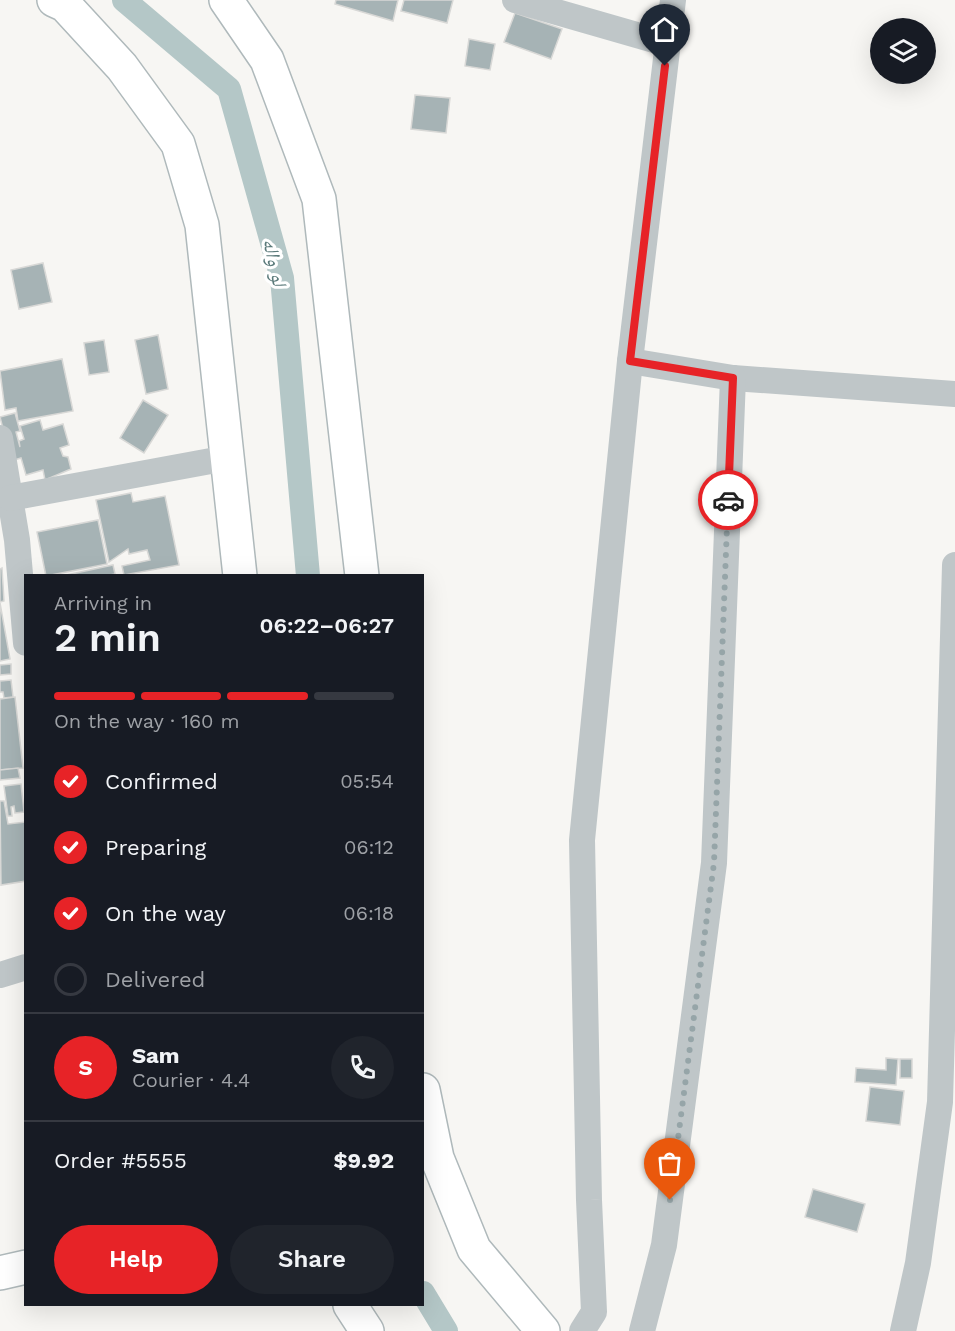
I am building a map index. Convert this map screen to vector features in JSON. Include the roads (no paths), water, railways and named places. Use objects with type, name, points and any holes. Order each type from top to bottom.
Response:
[{"type":"street","points":[[54,0],[65,5],[122,67],[178,144],[202,225],[240,574]]},
{"type":"street","points":[[226,0],[267,60],[319,199],[362,574]]},
{"type":"street","points":[[515,0],[668,44]]},
{"type":"street","points":[[582,1331],[594,1312],[589,1189],[582,840],[630,361],[673,0]]},
{"type":"street","points":[[630,361],[733,378],[955,394]]},
{"type":"street","points":[[642,1331],[664,1245],[714,863],[733,378]]},
{"type":"street","points":[[0,438],[10,498],[9,546],[24,632]]},
{"type":"street","points":[[10,498],[226,458]]},
{"type":"street","points":[[903,1331],[918,1263],[940,1102],[955,565]]},
{"type":"street","points":[[0,975],[24,968]]},
{"type":"street","points":[[424,1100],[430,1159],[474,1250],[543,1331]]},
{"type":"street","points":[[0,1273],[24,1267]]},
{"type":"street","points":[[351,1306],[367,1331]]},
{"type":"waterway","name":"لو واله","points":[[124,0],[229,89],[282,278],[308,574]]},
{"type":"waterway","name":"لو واله","points":[[424,1295],[446,1331]]}]
